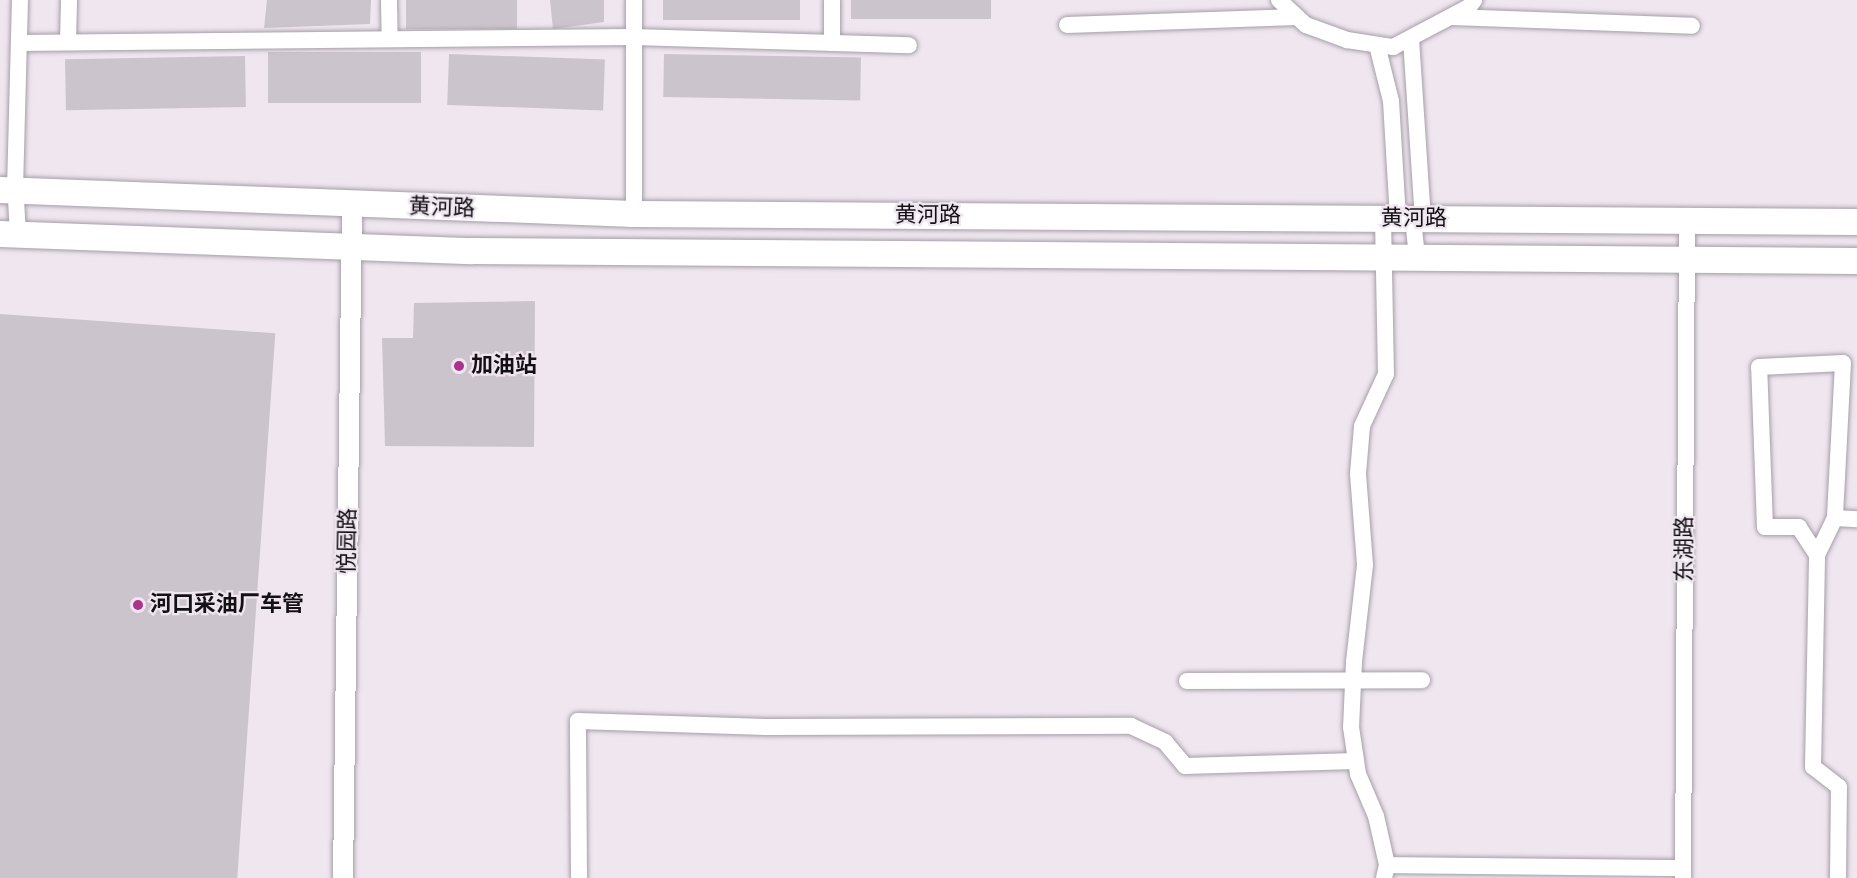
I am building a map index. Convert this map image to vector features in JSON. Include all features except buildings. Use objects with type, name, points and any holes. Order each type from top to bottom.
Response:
[{"type":"main road","name":"黄河路","points":[[8,190],[352,205],[634,214],[1857,222]]},
{"type":"main road","name":"黄河路","points":[[9,235],[352,247],[1857,261]]},
{"type":"street","points":[[9,235],[8,190],[20,0]]},
{"type":"street","points":[[68,42],[69,0]]},
{"type":"street","points":[[388,0],[390,39]]},
{"type":"street","points":[[634,0],[634,214]]},
{"type":"street","points":[[832,0],[832,43]]},
{"type":"street","points":[[1279,0],[1306,25],[1347,40],[1393,47],[1451,17],[1474,0]]},
{"type":"street","points":[[1067,24],[1297,16]]},
{"type":"street","points":[[1451,17],[1692,26]]},
{"type":"street","points":[[19,43],[634,37],[909,45]]},
{"type":"street","points":[[1411,39],[1404,219],[1384,258],[1386,374],[1362,426],[1358,474],[1365,565],[1353,680],[1351,727],[1356,761],[1386,871],[1683,873]]},
{"type":"street","points":[[1377,45],[1391,100],[1404,219],[1417,258]]},
{"type":"street","name":"悦园路","points":[[343,878],[352,205]]},
{"type":"street","name":"东湖路","points":[[1683,873],[1687,220]]},
{"type":"street","points":[[1816,555],[1799,527],[1765,527],[1759,367],[1843,363],[1835,518],[1816,555],[1813,767],[1839,787],[1838,878]]},
{"type":"street","points":[[1835,518],[1857,519]]},
{"type":"street","points":[[1187,681],[1422,680]]},
{"type":"street","points":[[579,878],[578,721],[766,727],[1131,726],[1165,742],[1185,766],[1356,761]]},
{"type":"place","name":"加油站","points":[[459,366]]},
{"type":"place","name":"河口采油厂车管","points":[[138,605]]}]
